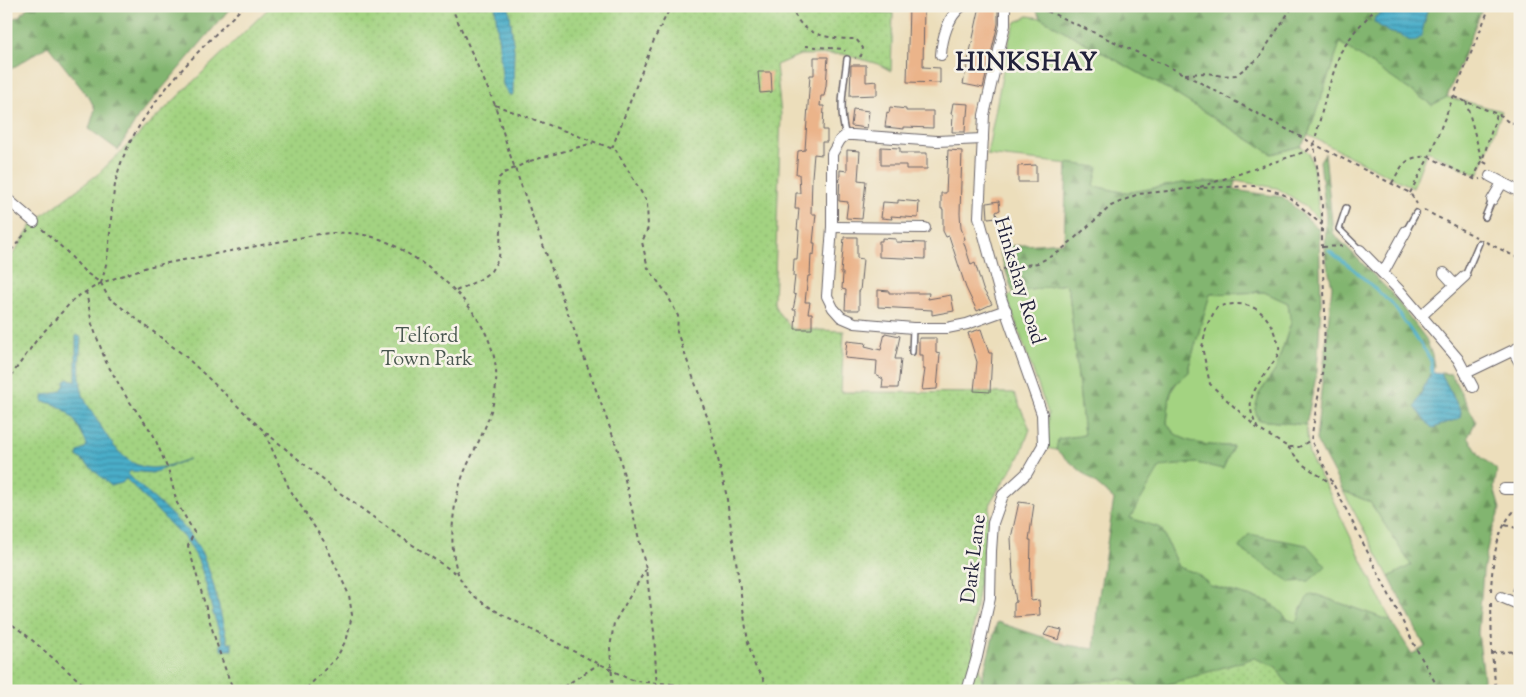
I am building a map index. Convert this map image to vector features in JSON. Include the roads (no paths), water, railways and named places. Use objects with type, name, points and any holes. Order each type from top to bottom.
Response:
[{"type":"street","points":[[942,55],[942,40],[956,11],[962,6]]},
{"type":"street","name":"Hinkshay Road","points":[[1005,6],[1005,25],[984,115],[979,218],[1006,310],[1042,414],[1043,445]]},
{"type":"street","points":[[983,139],[937,141],[846,135],[840,140],[832,154],[832,227],[827,296],[833,308],[841,317],[855,324],[946,328],[967,324],[1006,310]]},
{"type":"street","points":[[1490,176],[1520,192]]},
{"type":"street","points":[[1492,200],[1502,183]]},
{"type":"street","points":[[6,198],[34,222]]},
{"type":"street","points":[[832,227],[925,228]]},
{"type":"street","points":[[1383,273],[1406,231]]},
{"type":"street","points":[[1360,250],[1383,273],[1458,359],[1473,387]]},
{"type":"street","points":[[1444,273],[1455,285]]},
{"type":"street","points":[[1421,316],[1465,276]]},
{"type":"street","points":[[1466,373],[1516,349],[1520,362]]},
{"type":"street","name":"Dark Lane","points":[[967,691],[977,657],[990,598],[990,550],[993,523],[1003,495],[1027,473],[1043,445]]},
{"type":"street","points":[[1504,489],[1520,489]]},
{"type":"lane","points":[[846,135],[842,124],[842,108],[847,59]]},
{"type":"lane","points":[[1485,217],[1492,200]]},
{"type":"lane","points":[[1346,208],[1339,229],[1360,250]]},
{"type":"lane","points":[[1406,231],[1416,213]]},
{"type":"lane","points":[[1465,276],[1479,243]]},
{"type":"lane","points":[[912,352],[913,328]]},
{"type":"water","points":[[495,6],[509,6],[514,50],[513,95],[509,95],[503,85]]},
{"type":"water","points":[[1392,6],[1428,6],[1421,37],[1415,41],[1410,41],[1401,35],[1388,32],[1374,22],[1375,17]]},
{"type":"water","points":[[76,335],[81,337],[80,371],[83,395],[106,435],[118,451],[132,462],[151,468],[166,466],[189,459],[152,473],[130,471],[128,474],[180,523],[201,551],[211,576],[228,643],[232,643],[232,650],[221,650],[221,644],[223,643],[203,575],[192,548],[186,540],[126,479],[122,483],[111,486],[77,456],[78,452],[87,445],[76,423],[59,406],[43,402],[43,395],[60,391],[65,381],[69,379],[76,382]]},
{"type":"water","points":[[1432,373],[1441,373],[1461,412],[1460,418],[1433,428],[1415,407]]},
{"type":"waterway","points":[[1329,251],[1352,268],[1392,304],[1426,352],[1431,361],[1432,373]]},
{"type":"district","name":"HINKSHAY","points":[[1027,64]]},
{"type":"park label","name":"Telford Town Park","points":[[427,348]]}]
